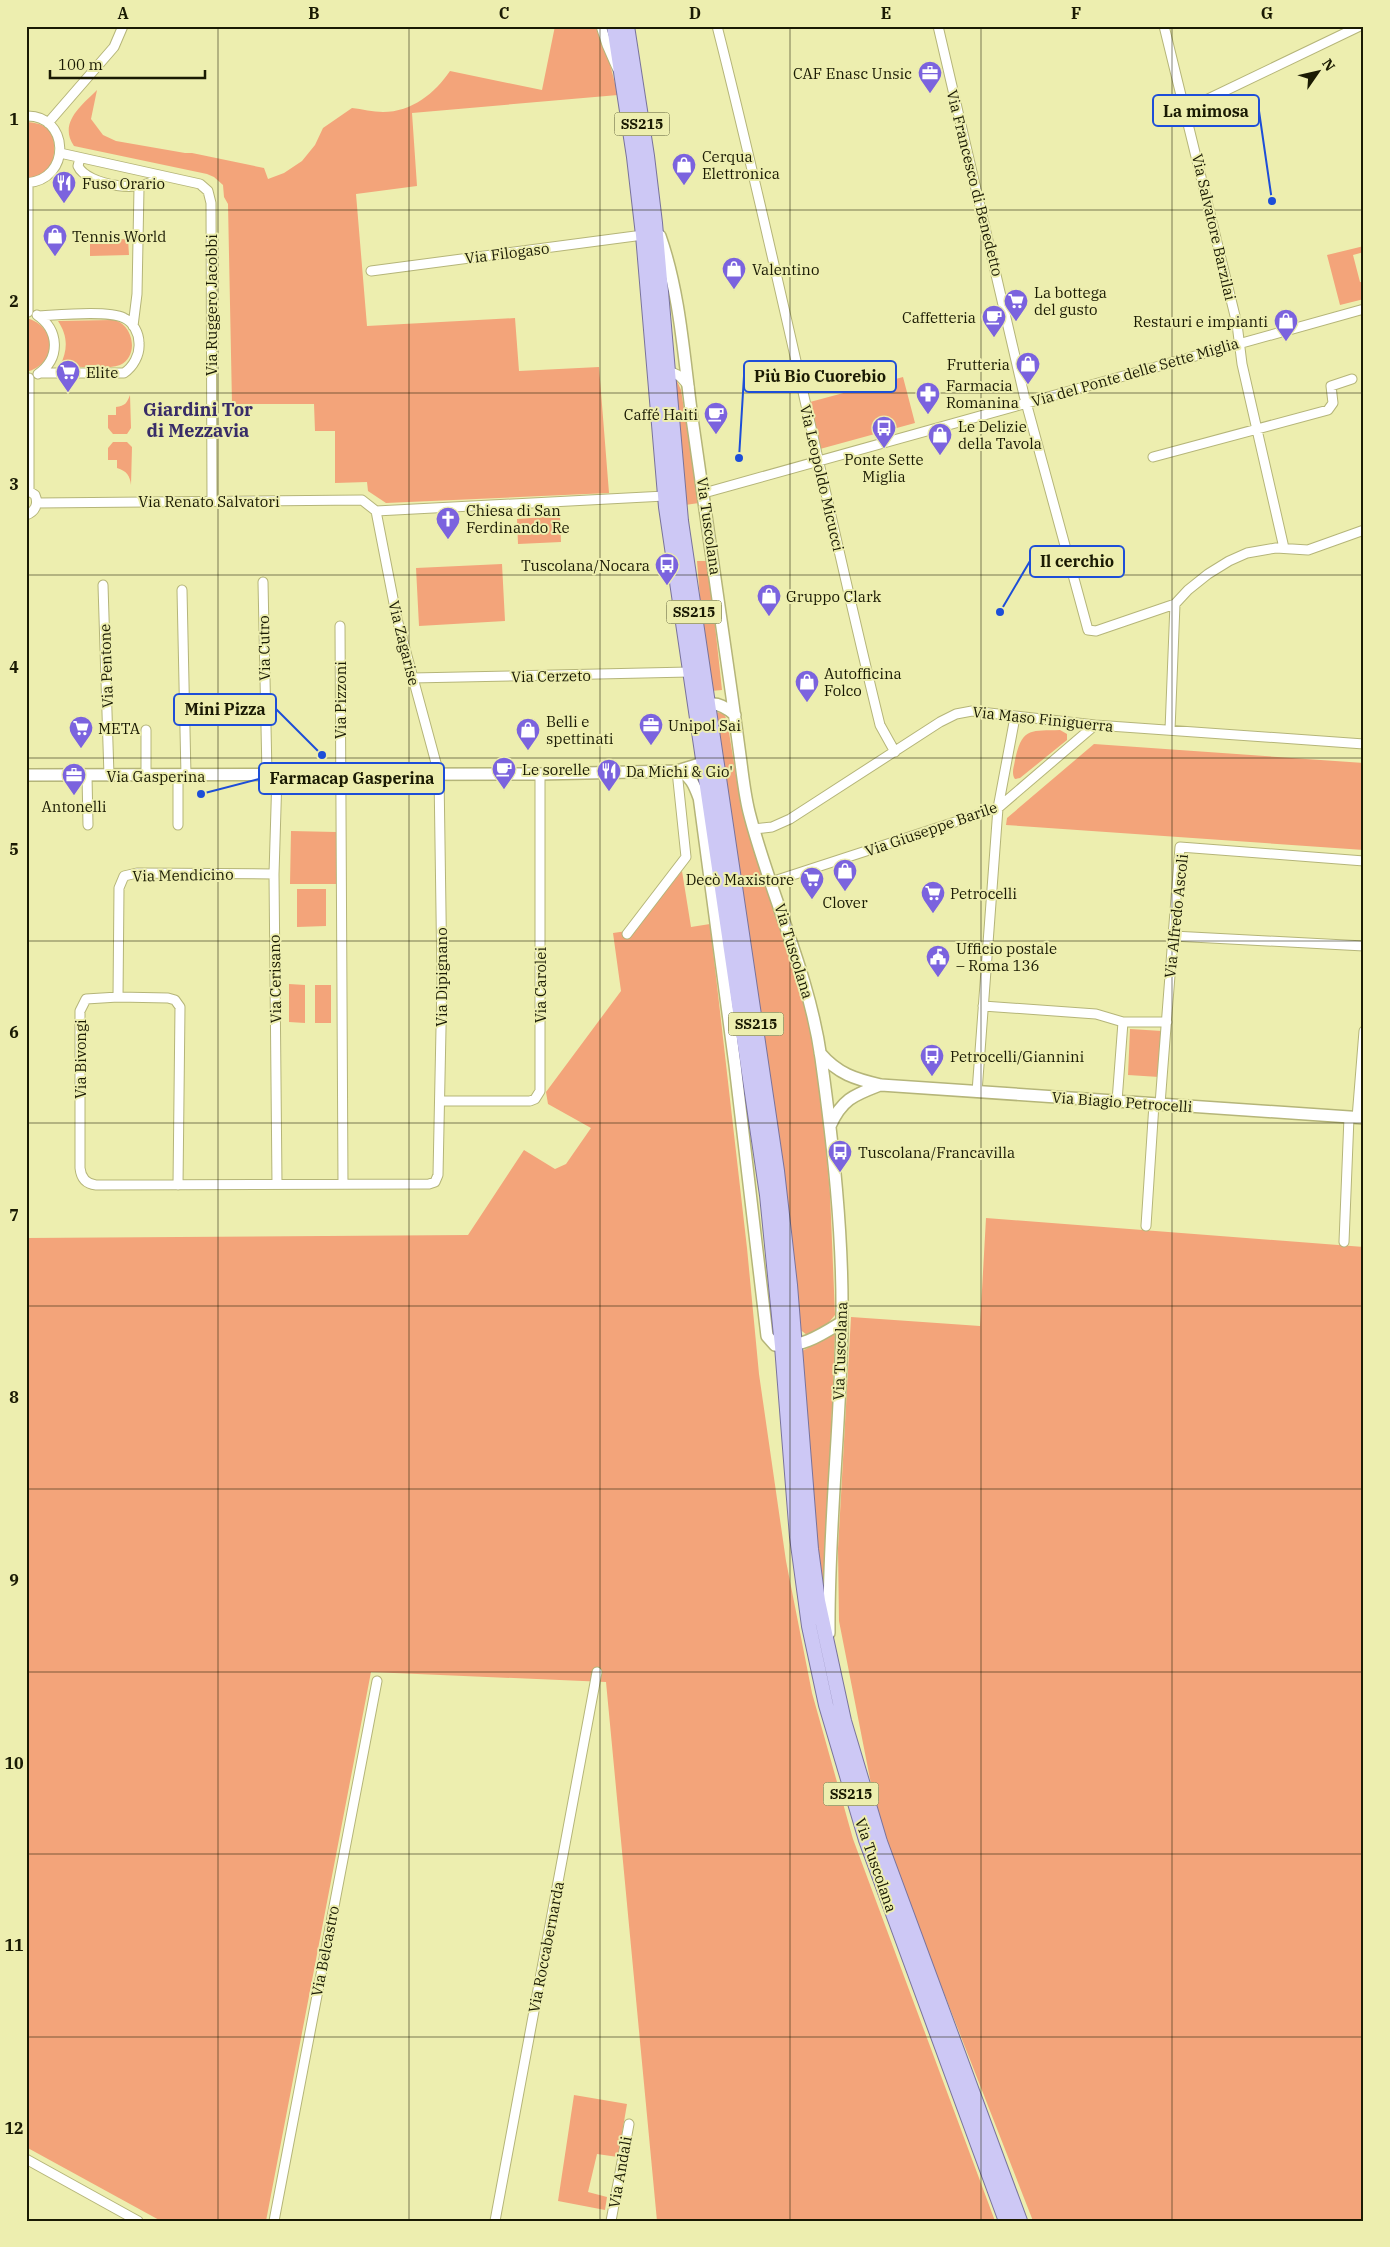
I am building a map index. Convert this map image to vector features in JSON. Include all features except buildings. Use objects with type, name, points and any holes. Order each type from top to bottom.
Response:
[{"type":"main road","name":"Via Tuscolana","points":[[614,26],[643,236],[665,496],[689,672],[789,1346],[813,1569],[829,1660],[848,1736],[888,1865],[1020,2221]]},
{"type":"main road","name":"Via Tuscolana","points":[[627,26],[646,146],[655,223],[680,521],[777,1171],[789,1346],[800,1565],[808,1619],[826,1705],[866,1840],[1006,2221]]},
{"type":"street","points":[[48,123],[114,47],[123,26]]},
{"type":"street","points":[[601,26],[606,45],[622,77]]},
{"type":"street","name":"Via Leopoldo Micucci","points":[[717,26],[754,174],[817,461],[880,725],[895,752]]},
{"type":"street","name":"Via Francesco di Benedetto","points":[[938,26],[1026,402],[1088,630],[1096,631],[1175,604]]},
{"type":"street","name":"Via Salvatore Barzilai","points":[[1164,26],[1237,324],[1238,342],[1256,429],[1284,548]]},
{"type":"street","points":[[1185,110],[1360,26]]},
{"type":"street","points":[[26,116],[40,118],[48,123],[58,137],[60,154],[53,171],[38,181],[27,183],[27,312],[38,316],[47,323],[53,333],[55,344],[54,355],[48,365],[40,373],[28,378],[28,489],[35,495],[37,503],[34,511],[26,515]]},
{"type":"street","name":"Via Ruggero Jacobbi","points":[[60,154],[201,185],[208,191],[211,199],[212,501]]},
{"type":"street","points":[[80,158],[78,166],[87,176],[102,182],[139,188],[149,185],[159,175]]},
{"type":"street","points":[[133,326],[138,294],[139,188]]},
{"type":"street","name":"Via Tuscolana","points":[[655,223],[668,265],[682,338],[748,806],[804,981],[820,1053],[830,1126],[838,1222],[842,1322],[828,1582],[829,1660]]},
{"type":"street","name":"Via Filogaso","points":[[370,271],[643,236]]},
{"type":"street","name":"Via del Ponte delle Sette Miglia","points":[[704,492],[1364,308]]},
{"type":"street","points":[[38,316],[113,314],[123,317],[133,326],[139,340],[138,352],[133,364],[124,373],[40,373]]},
{"type":"street","points":[[656,381],[668,372],[678,374],[689,387]]},
{"type":"street","points":[[1153,457],[1328,410],[1333,403],[1331,386],[1352,379]]},
{"type":"street","points":[[376,511],[665,496]]},
{"type":"street","name":"Via Renato Salvatori","points":[[37,503],[362,500],[376,511]]},
{"type":"street","name":"Via Zagarise","points":[[376,511],[397,619],[440,774]]},
{"type":"street","points":[[1170,730],[1175,604],[1202,578],[1229,561],[1260,550],[1284,548],[1308,550],[1364,530]]},
{"type":"street","name":"Via Cutro","points":[[263,582],[272,774]]},
{"type":"street","name":"Via Pentone","points":[[103,585],[108,776]]},
{"type":"street","points":[[178,825],[182,776],[182,590]]},
{"type":"street","name":"Via Pizzoni","points":[[340,626],[340,775]]},
{"type":"street","name":"Via Cerzeto","points":[[412,678],[689,672]]},
{"type":"street","points":[[696,714],[700,707],[708,704],[726,707],[735,715]]},
{"type":"street","name":"Via Maso Finiguerra","points":[[754,829],[772,827],[790,820],[946,719],[962,712],[977,711],[1095,725],[1364,744]]},
{"type":"street","points":[[977,1092],[998,808],[1015,717]]},
{"type":"street","name":"Via Giuseppe Barile","points":[[772,882],[998,808],[1095,725]]},
{"type":"street","points":[[146,730],[146,776]]},
{"type":"street","name":"Via Gasperina","points":[[26,775],[540,774],[676,771],[703,763]]},
{"type":"street","points":[[626,934],[686,857],[676,771],[688,776],[699,796],[717,854]]},
{"type":"street","name":"Via Cerisano","points":[[272,774],[277,1184]]},
{"type":"street","name":"Via Dipignano","points":[[436,1180],[439,1172],[442,980],[440,774]]},
{"type":"street","name":"Via Carolei","points":[[440,1101],[528,1101],[535,1099],[540,1090],[540,774]]},
{"type":"street","points":[[340,775],[343,1184]]},
{"type":"street","points":[[87,776],[88,825]]},
{"type":"street","points":[[699,796],[735,1065],[767,1336],[772,1344],[789,1346],[813,1339],[842,1322]]},
{"type":"street","name":"Via Alfredo Ascoli","points":[[1146,1226],[1166,1022],[1180,847],[1364,861]]},
{"type":"street","name":"Via Mendicino","points":[[118,997],[119,888],[124,876],[137,873],[274,874]]},
{"type":"street","points":[[1173,936],[1364,946]]},
{"type":"street","points":[[735,1065],[737,987]]},
{"type":"street","name":"Via Bivongi","points":[[178,1185],[180,1007],[170,998],[89,998],[84,1001],[81,1008],[81,1173],[84,1180],[93,1184],[178,1185],[429,1184],[436,1180]]},
{"type":"street","points":[[983,1006],[1102,1015],[1123,1022],[1166,1022]]},
{"type":"street","points":[[1117,1101],[1123,1022]]},
{"type":"street","points":[[1344,1242],[1364,1031]]},
{"type":"street","name":"Via Biagio Petrocelli","points":[[820,1053],[846,1076],[881,1085],[1357,1118]]},
{"type":"street","name":"Via Biagio Petrocelli","points":[[830,1126],[844,1102],[858,1093],[881,1085]]},
{"type":"street","name":"Via Roccabernarda","points":[[495,2221],[597,1672]]},
{"type":"street","name":"Via Belcastro","points":[[274,2221],[377,1681]]},
{"type":"street","name":"Via Andali","points":[[611,2221],[629,2124]]},
{"type":"street","points":[[26,2159],[138,2221]]},
{"type":"shaded area","points":[[555,26],[600,26],[618,95],[412,113],[417,186],[356,194],[367,326],[515,318],[519,371],[599,367],[609,493],[386,503],[368,491],[367,482],[335,483],[335,431],[315,431],[314,404],[232,404],[228,204],[224,197],[223,185],[207,174],[74,146],[70,138],[70,122],[79,108],[97,90],[91,119],[103,135],[116,141],[192,153],[264,168],[268,179],[284,173],[302,161],[315,145],[323,128],[352,108],[375,112],[404,109],[430,94],[450,71],[542,90]]},
{"type":"shaded area","points":[[26,122],[36,123],[49,130],[54,142],[52,166],[37,178],[26,178]]},
{"type":"shaded area","points":[[128,239],[129,255],[90,256],[90,240]]},
{"type":"shaded area","points":[[1364,246],[1364,252],[1353,255],[1360,282],[1364,282],[1364,299],[1340,305],[1327,255]]},
{"type":"shaded area","points":[[26,318],[36,322],[44,329],[50,345],[44,361],[36,368],[26,372]]},
{"type":"shaded area","points":[[113,320],[120,322],[125,327],[132,340],[130,355],[126,361],[120,365],[107,367],[60,366],[66,349],[66,343],[64,332],[58,321]]},
{"type":"shaded area","points":[[903,377],[915,423],[820,449],[810,402]]},
{"type":"shaded area","points":[[673,379],[677,381],[681,390],[699,503],[685,505]]},
{"type":"shaded area","points":[[130,395],[131,428],[127,434],[113,434],[108,428],[108,415],[116,415],[116,407],[125,404]]},
{"type":"shaded area","points":[[113,442],[127,442],[132,447],[131,485],[127,474],[117,468],[117,460],[108,460],[108,448]]},
{"type":"shaded area","points":[[560,516],[561,542],[518,544],[517,519]]},
{"type":"shaded area","points":[[697,561],[708,561],[722,690],[711,691],[702,623]]},
{"type":"shaded area","points":[[502,564],[505,621],[419,626],[416,568]]},
{"type":"shaded area","points":[[713,711],[724,714],[727,720],[741,806],[808,1017],[821,1094],[830,1193],[835,1315],[825,1327],[807,1335],[798,1328]]},
{"type":"shaded area","points":[[1060,730],[1067,734],[1067,740],[1020,778],[1015,779],[1013,772],[1015,760],[1025,736],[1035,731]]},
{"type":"shaded area","points":[[1094,744],[1364,763],[1364,850],[1006,825],[1007,818]]},
{"type":"shaded area","points":[[291,831],[336,832],[336,884],[290,884]]},
{"type":"shaded area","points":[[682,871],[691,927],[710,924],[747,1248],[759,1374],[786,1561],[812,1693],[853,1839],[995,2221],[657,2221],[606,1682],[371,1672],[266,2221],[161,2221],[26,2147],[26,1238],[468,1235],[524,1150],[555,1169],[566,1164],[591,1128],[548,1104],[546,1092],[621,991],[613,933],[634,930]]},
{"type":"shaded area","points":[[297,889],[326,889],[326,926],[297,927]]},
{"type":"shaded area","points":[[289,984],[305,985],[305,1023],[289,1022]]},
{"type":"shaded area","points":[[315,985],[331,985],[331,1023],[315,1023]]},
{"type":"shaded area","points":[[1130,1029],[1162,1031],[1159,1077],[1128,1075]]},
{"type":"shaded area","points":[[986,1218],[1364,1247],[1364,2221],[1033,2221],[883,1837],[839,1621],[838,1549],[851,1317],[980,1326]]},
{"type":"shaded area","points":[[835,1334],[825,1577],[823,1581],[819,1575],[800,1352]]},
{"type":"shaded area","points":[[574,2095],[627,2104],[618,2157],[597,2154],[588,2192],[607,2197],[605,2210],[558,2201]]},
{"type":"place","name":"CAF Enasc Unsic","points":[[930,94]]},
{"type":"place","name":"Cerqua Elettronica","points":[[684,186]]},
{"type":"place","name":"La mimosa","points":[[1272,201]]},
{"type":"place","name":"Fuso Orario","points":[[64,204]]},
{"type":"place","name":"Tennis World","points":[[55,257]]},
{"type":"place","name":"Valentino","points":[[734,290]]},
{"type":"place","name":"La bottega del gusto","points":[[1016,322]]},
{"type":"place","name":"Caffetteria","points":[[994,338]]},
{"type":"place","name":"Restauri e impianti","points":[[1286,342]]},
{"type":"place","name":"Frutteria","points":[[1028,385]]},
{"type":"place","name":"Elite","points":[[68,393]]},
{"type":"place","name":"Farmacia Romanina","points":[[928,415]]},
{"type":"place","name":"Caffé Haiti","points":[[716,435]]},
{"type":"place","name":"Ponte Sette Miglia","points":[[884,449]]},
{"type":"place","name":"Le Delizie della Tavola","points":[[940,456]]},
{"type":"place","name":"Più Bio Cuorebio","points":[[739,458]]},
{"type":"place","name":"Chiesa di San Ferdinando Re","points":[[448,540]]},
{"type":"place","name":"Tuscolana/Nocara","points":[[667,586]]},
{"type":"place","name":"Il cerchio","points":[[1000,612]]},
{"type":"place","name":"Gruppo Clark","points":[[769,617]]},
{"type":"place","name":"Autofficina Folco","points":[[807,703]]},
{"type":"place","name":"Unipol Sai","points":[[651,746]]},
{"type":"place","name":"META","points":[[81,749]]},
{"type":"place","name":"Belli e spettinati","points":[[528,751]]},
{"type":"place","name":"Mini Pizza","points":[[322,755]]},
{"type":"place","name":"Le sorelle","points":[[504,790]]},
{"type":"place","name":"Da Michi & Gio'","points":[[609,792]]},
{"type":"place","name":"Farmacap Gasperina","points":[[201,794]]},
{"type":"place","name":"Antonelli","points":[[74,796]]},
{"type":"place","name":"Clover","points":[[845,892]]},
{"type":"place","name":"Decò Maxistore","points":[[812,900]]},
{"type":"place","name":"Petrocelli","points":[[933,914]]},
{"type":"place","name":"Ufficio postale – Roma 136","points":[[938,978]]},
{"type":"place","name":"Petrocelli/Giannini","points":[[932,1077]]},
{"type":"place","name":"Tuscolana/Francavilla","points":[[840,1173]]},
{"type":"district","name":"Giardini Tor di Mezzavia","points":[[198,419]]}]
